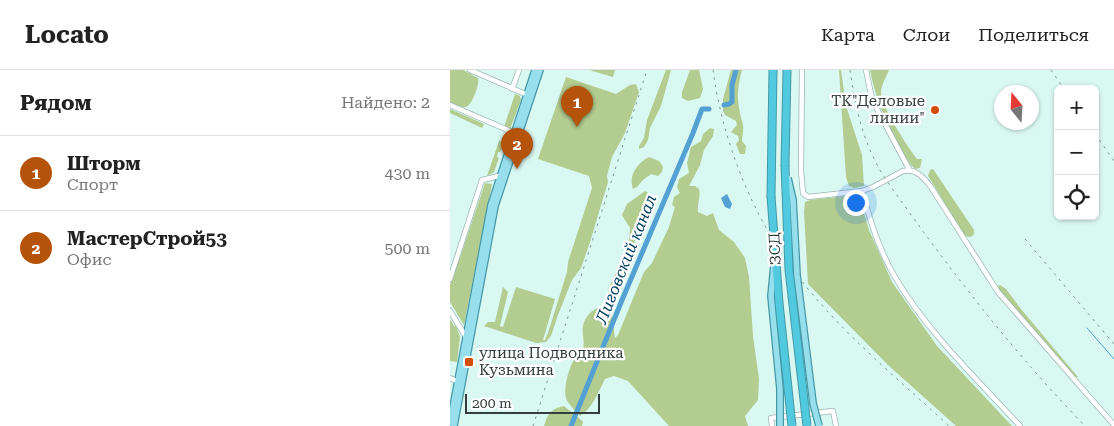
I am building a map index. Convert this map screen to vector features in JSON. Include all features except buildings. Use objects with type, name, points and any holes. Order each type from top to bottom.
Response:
[{"type":"highway","name":"ЗСД","points":[[773,70],[771,196],[778,303],[792,426]]},
{"type":"highway","name":"ЗСД","points":[[787,70],[785,166],[789,270],[806,426]]},
{"type":"main road","points":[[450,422],[455,394],[460,383],[492,220],[536,70]]},
{"type":"main road","points":[[529,95],[540,70]]},
{"type":"main road","points":[[460,383],[466,337],[488,219],[499,176],[516,134]]},
{"type":"main road","points":[[785,166],[792,200],[799,285],[813,403],[819,426]]},
{"type":"main road","points":[[775,253],[770,296],[780,389],[780,426]]},
{"type":"main road","points":[[454,426],[455,394]]},
{"type":"street","points":[[470,70],[529,95]]},
{"type":"street","points":[[512,89],[519,70]]},
{"type":"street","points":[[802,70],[803,193],[808,197],[862,191],[873,188],[895,174],[909,169]]},
{"type":"street","points":[[866,70],[876,109],[909,169],[924,178],[931,187],[998,292],[1114,425]]},
{"type":"street","points":[[450,105],[516,134]]},
{"type":"street","points":[[450,279],[482,180],[499,176]]},
{"type":"street","points":[[862,191],[878,241],[908,299],[939,339],[1020,426]]},
{"type":"street","points":[[450,311],[466,337]]},
{"type":"street","points":[[450,378],[460,383]]},
{"type":"street","points":[[772,426],[771,418],[833,411],[836,426]]},
{"type":"green space","points":[[450,70],[463,70],[478,78],[475,94],[466,107],[450,102]]},
{"type":"green space","points":[[589,70],[615,70],[613,77]]},
{"type":"green space","points":[[666,70],[671,70],[661,106],[650,128],[648,140],[644,147],[639,149],[644,138],[647,120]]},
{"type":"green space","points":[[690,70],[699,70],[703,89],[700,98],[688,101],[682,98],[682,92]]},
{"type":"green space","points":[[731,70],[742,70],[738,98],[743,127],[742,141],[746,146],[745,154],[740,154],[736,144],[739,140],[738,136],[731,132],[737,125],[736,121],[725,115],[723,111],[723,99]]},
{"type":"green space","points":[[839,70],[841,70],[846,106],[862,155],[864,186],[854,188],[849,186],[846,177]]},
{"type":"green space","points":[[870,70],[889,70],[882,87],[882,99],[908,146],[917,159],[922,159],[920,168],[915,169],[911,165],[897,143],[881,108]]},
{"type":"green space","points":[[566,77],[616,94],[630,85],[636,84],[639,92],[625,133],[612,157],[607,176],[608,182],[581,268],[572,280],[551,336],[546,342],[536,343],[484,326],[488,322],[495,322],[503,287],[508,292],[500,326],[503,327],[516,287],[555,299],[543,340],[545,340],[548,333],[592,188],[589,176],[538,159]]},
{"type":"green space","points":[[515,94],[520,96],[521,100],[510,129],[504,127]]},
{"type":"green space","points":[[450,109],[484,124],[482,128],[450,113]]},
{"type":"green space","points":[[710,128],[714,129],[713,136],[704,150],[700,165],[689,186],[695,186],[699,189],[698,212],[707,216],[713,213],[719,230],[734,242],[745,258],[749,277],[753,336],[759,379],[758,400],[745,416],[748,426],[669,426],[628,381],[614,376],[605,379],[592,404],[580,416],[567,400],[565,389],[572,363],[581,353],[583,347],[583,328],[586,318],[594,310],[605,308],[612,316],[615,338],[618,335],[644,272],[652,263],[669,227],[675,207],[672,205],[674,197],[680,193],[677,187],[679,179],[689,173],[687,163],[691,147],[701,141],[703,134]]},
{"type":"green space","points":[[499,141],[504,142],[500,152],[498,152],[497,157],[499,158],[494,172],[487,176]]},
{"type":"green space","points":[[649,157],[659,161],[663,167],[662,172],[658,176],[651,174],[633,189],[632,179],[637,166]]},
{"type":"green space","points":[[933,169],[974,230],[974,234],[971,237],[965,236],[928,176],[930,170]]},
{"type":"green space","points":[[485,183],[492,184],[464,325],[450,302],[450,284]]},
{"type":"green space","points":[[645,191],[648,193],[647,208],[635,240],[632,256],[625,267],[614,296],[611,297],[608,294],[609,288],[629,242],[630,228],[622,215],[627,204]]},
{"type":"green space","points":[[855,195],[860,200],[869,230],[892,282],[937,346],[1012,426],[956,426],[888,365],[808,284],[805,202]]},
{"type":"green space","points":[[1000,285],[1006,289],[1078,377],[1075,377],[999,289],[998,286]]},
{"type":"green space","points":[[450,319],[454,326],[456,326],[460,337],[457,362],[450,361]]},
{"type":"green space","points":[[564,406],[582,420],[582,426],[544,426],[551,412]]},
{"type":"water","points":[[727,194],[732,204],[730,209],[725,207],[721,198]]},
{"type":"waterway","name":"Лиговский канал","points":[[724,105],[732,102],[732,85],[736,70]]},
{"type":"waterway","name":"Лиговский канал","points":[[571,426],[702,109],[709,109]]},
{"type":"waterway","points":[[1087,328],[1114,359]]},
{"type":"railway","points":[[533,426],[647,70]]},
{"type":"railway","points":[[713,70],[724,126],[743,180],[768,232],[783,256],[834,319],[871,356],[949,426]]},
{"type":"railway","points":[[850,70],[855,99],[866,140],[886,180],[1006,338],[1085,426]]},
{"type":"railway","points":[[1051,70],[1061,85]]},
{"type":"railway","points":[[1099,140],[1114,161]]},
{"type":"railway","points":[[1025,239],[1114,344]]},
{"type":"place","name":"ТК\"Деловые линии\"","points":[[935,110]]},
{"type":"place","name":"Шторм","points":[[577,127]]},
{"type":"place","name":"МастерСтрой53","points":[[517,169]]},
{"type":"place","name":"улица Подводника Кузьмина","points":[[469,362]]}]
